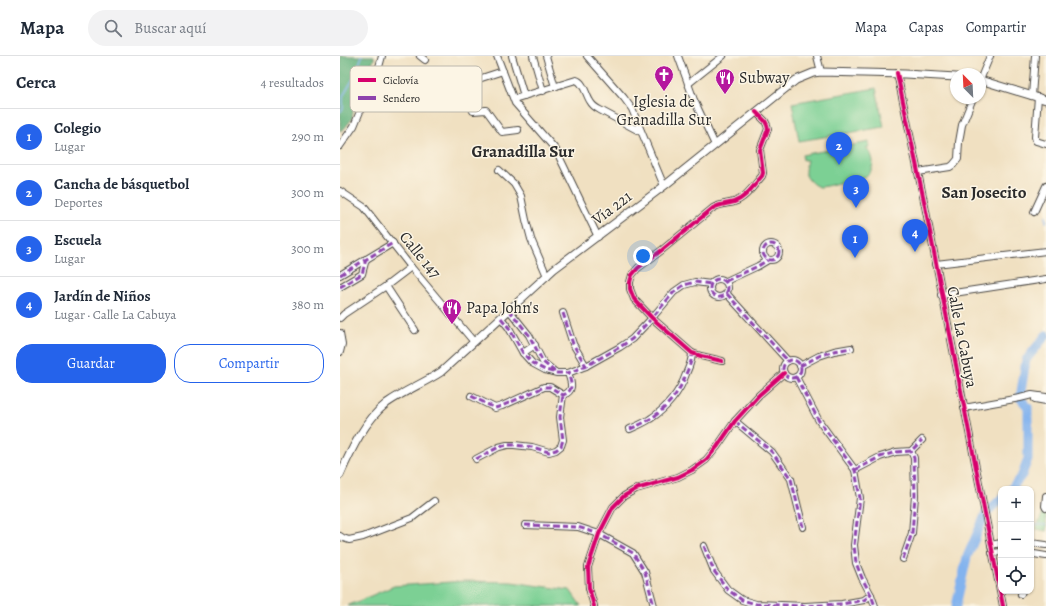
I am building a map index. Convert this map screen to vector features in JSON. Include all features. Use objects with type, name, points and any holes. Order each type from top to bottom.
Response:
[{"type":"main road","name":"Vía 221","points":[[340,475],[356,441],[373,416],[386,404],[442,372],[509,310],[576,252],[664,186],[796,80],[813,73],[821,72],[897,73],[950,77]]},
{"type":"main road","points":[[986,82],[1046,100]]},
{"type":"street","points":[[379,66],[382,56]]},
{"type":"street","points":[[497,56],[518,106],[558,152],[598,236]]},
{"type":"street","points":[[512,56],[524,96]]},
{"type":"street","points":[[533,56],[543,91]]},
{"type":"street","points":[[546,56],[555,87]]},
{"type":"street","points":[[587,56],[632,109],[664,186]]},
{"type":"street","points":[[678,56],[694,100],[715,145]]},
{"type":"street","points":[[688,84],[723,56]]},
{"type":"street","points":[[817,56],[821,72]]},
{"type":"street","points":[[985,68],[990,56]]},
{"type":"street","points":[[1035,56],[1034,137],[1036,141],[1046,144]]},
{"type":"street","points":[[482,78],[503,70]]},
{"type":"street","name":"Calle La Cabuya","points":[[897,73],[918,172],[1003,606]]},
{"type":"street","points":[[514,99],[576,80],[580,81],[593,106],[641,132]]},
{"type":"street","points":[[918,172],[950,167],[956,162],[958,159],[958,142],[962,125],[971,104]]},
{"type":"street","points":[[482,110],[486,110],[502,132],[518,130]]},
{"type":"street","points":[[340,146],[354,126],[360,112]]},
{"type":"street","points":[[722,361],[692,353],[652,318],[634,299],[630,289],[630,282],[632,275],[638,268],[713,208],[718,205],[733,202],[745,196],[762,176],[763,173],[760,150],[768,129],[765,121],[756,112]]},
{"type":"street","points":[[499,170],[514,184],[521,196],[531,239],[547,276]]},
{"type":"street","points":[[1034,212],[1046,186]]},
{"type":"street","name":"Calle 147","points":[[340,191],[364,207],[474,342]]},
{"type":"street","points":[[340,275],[392,243]]},
{"type":"street","points":[[936,264],[1046,251]]},
{"type":"street","points":[[340,287],[362,274],[366,259]]},
{"type":"street","points":[[726,282],[768,260]]},
{"type":"street","points":[[340,318],[386,286],[411,266]]},
{"type":"street","points":[[718,279],[726,282],[729,289],[727,294],[719,298],[713,296],[710,290],[713,281],[718,279]]},
{"type":"street","points":[[941,295],[1046,280]]},
{"type":"street","points":[[501,318],[509,328],[523,353],[532,363],[545,370],[557,373],[568,373],[586,366],[620,348],[639,332],[674,292],[684,285],[695,282],[711,284]]},
{"type":"street","points":[[386,286],[415,330]]},
{"type":"street","points":[[727,294],[788,361]]},
{"type":"street","points":[[509,310],[530,335],[543,362],[557,373]]},
{"type":"street","points":[[563,313],[573,344],[586,366]]},
{"type":"street","points":[[340,333],[342,344],[340,352]]},
{"type":"street","points":[[523,353],[535,345]]},
{"type":"street","points":[[800,366],[819,356],[851,348]]},
{"type":"street","points":[[630,429],[650,419],[665,407],[678,392],[692,359],[692,353]]},
{"type":"street","points":[[790,360],[796,361],[800,366],[800,373],[796,377],[790,378],[784,373],[784,365],[790,360]]},
{"type":"street","points":[[476,459],[499,447],[507,445],[532,447],[549,452],[556,450],[561,446],[563,440],[560,417],[563,395],[569,391],[571,384],[568,373]]},
{"type":"street","points":[[594,606],[589,588],[588,567],[599,534],[613,507],[624,496],[636,489],[678,477],[692,470],[706,460],[735,421],[759,395],[784,373]]},
{"type":"street","points":[[796,377],[819,421],[855,470],[860,498],[854,545],[856,563],[875,606]]},
{"type":"street","points":[[471,396],[495,408],[544,387],[550,387],[563,395]]},
{"type":"street","points":[[964,408],[1032,395],[1046,397]]},
{"type":"street","points":[[1027,397],[1046,401]]},
{"type":"street","points":[[735,421],[772,452],[791,479],[803,527]]},
{"type":"street","points":[[855,470],[880,457],[896,452],[911,451],[922,440]]},
{"type":"street","points":[[903,559],[912,533],[915,496],[914,458],[911,451]]},
{"type":"street","points":[[1046,496],[1046,508]]},
{"type":"street","points":[[340,536],[349,540],[363,537],[412,518],[434,501]]},
{"type":"street","points":[[525,525],[578,527],[599,534],[633,553],[645,572],[654,606]]},
{"type":"street","points":[[1034,543],[1046,545]]},
{"type":"street","points":[[991,545],[998,544]]},
{"type":"street","points":[[704,546],[714,571],[728,590],[742,600],[756,604],[805,606],[842,604],[864,600],[871,595]]},
{"type":"street","points":[[992,553],[998,552]]},
{"type":"street","points":[[1034,554],[1046,556]]},
{"type":"green space","points":[[340,56],[374,56],[374,60],[371,66],[350,66],[350,112],[353,112],[352,119],[344,129],[340,131]]},
{"type":"green space","points":[[876,88],[884,127],[799,141],[792,103]]},
{"type":"green space","points":[[869,142],[869,147],[866,148],[871,153],[873,161],[872,168],[866,176],[856,180],[820,187],[812,183],[807,177],[805,168],[807,160],[803,160],[802,155]]},
{"type":"green space","points":[[1043,512],[1046,513],[1046,531],[1036,529]]},
{"type":"green space","points":[[465,581],[511,582],[570,590],[581,606],[347,606],[394,586]]},
{"type":"waterway","points":[[358,66],[362,56]]},
{"type":"waterway","points":[[340,112],[343,109],[343,96],[350,84]]},
{"type":"waterway","points":[[1046,216],[1046,222]]},
{"type":"waterway","points":[[1013,486],[1022,475],[1028,459],[1028,407],[1020,398],[1026,360],[1046,335]]},
{"type":"waterway","points":[[956,606],[967,557],[986,513],[998,502]]},
{"type":"waterway","points":[[1034,525],[1046,525]]},
{"type":"marked path","points":[[340,275],[393,243]]},
{"type":"marked path","points":[[771,244],[777,246],[779,252],[777,258],[771,260],[765,258],[763,252],[765,246],[771,244]]},
{"type":"marked path","points":[[340,287],[362,274],[366,259]]},
{"type":"marked path","points":[[726,281],[768,260]]},
{"type":"marked path","points":[[715,279],[723,279],[728,284],[728,288],[726,295],[723,297],[715,297],[710,292],[710,284],[715,279]]},
{"type":"marked path","points":[[501,318],[509,328],[523,353],[532,363],[545,370],[557,373],[568,373],[586,366],[632,339],[674,292],[684,285],[695,282],[711,284]]},
{"type":"marked path","points":[[727,294],[788,361]]},
{"type":"marked path","points":[[509,310],[529,335],[543,362],[555,372]]},
{"type":"marked path","points":[[563,313],[573,344],[586,366]]},
{"type":"marked path","points":[[800,366],[819,356],[834,351],[851,348]]},
{"type":"marked path","points":[[630,429],[656,415],[672,400],[683,381],[690,364],[692,353]]},
{"type":"marked path","points":[[792,360],[798,363],[801,369],[798,375],[792,378],[786,375],[783,369],[786,363],[792,360]]},
{"type":"marked path","points":[[471,396],[495,408],[544,387],[550,387],[563,395],[571,389],[568,373]]},
{"type":"marked path","points":[[796,377],[819,421],[855,470],[860,498],[854,545],[856,563],[875,606]]},
{"type":"marked path","points":[[476,459],[499,447],[507,445],[532,447],[549,452],[556,450],[561,446],[563,440],[560,417],[563,395]]},
{"type":"marked path","points":[[735,421],[772,452],[791,479],[803,527]]},
{"type":"marked path","points":[[855,470],[880,457],[896,452],[911,451],[922,440]]},
{"type":"marked path","points":[[903,559],[912,533],[915,496],[914,458],[911,451]]},
{"type":"marked path","points":[[525,525],[578,527],[599,534],[633,553],[645,572],[654,606]]},
{"type":"marked path","points":[[704,546],[714,571],[728,590],[742,600],[756,604],[805,606],[842,604],[864,600],[871,595]]},
{"type":"cycle path","points":[[897,73],[924,201],[1003,606]]},
{"type":"cycle path","points":[[722,361],[692,353],[652,318],[634,299],[630,289],[630,282],[632,275],[638,268],[713,208],[742,198],[750,191],[762,176],[763,173],[760,150],[768,129],[765,121],[756,112]]},
{"type":"cycle path","points":[[594,606],[589,588],[588,567],[599,534],[613,507],[624,496],[636,489],[678,477],[692,470],[706,460],[735,421],[759,395],[784,373]]},
{"type":"place","name":"Iglesia de Granadilla Sur","points":[[664,92]]},
{"type":"place","name":"Subway","points":[[725,95]]},
{"type":"place","name":"Cancha de básquetbol","points":[[839,165]]},
{"type":"place","name":"Escuela","points":[[856,208]]},
{"type":"place","name":"Jardín de Niños","points":[[915,252]]},
{"type":"place","name":"Colegio","points":[[855,258]]},
{"type":"place","name":"Papa John's","points":[[452,325]]},
{"type":"district","name":"Granadilla Sur","points":[[523,151]]},
{"type":"district","name":"San Josecito","points":[[984,192]]}]
